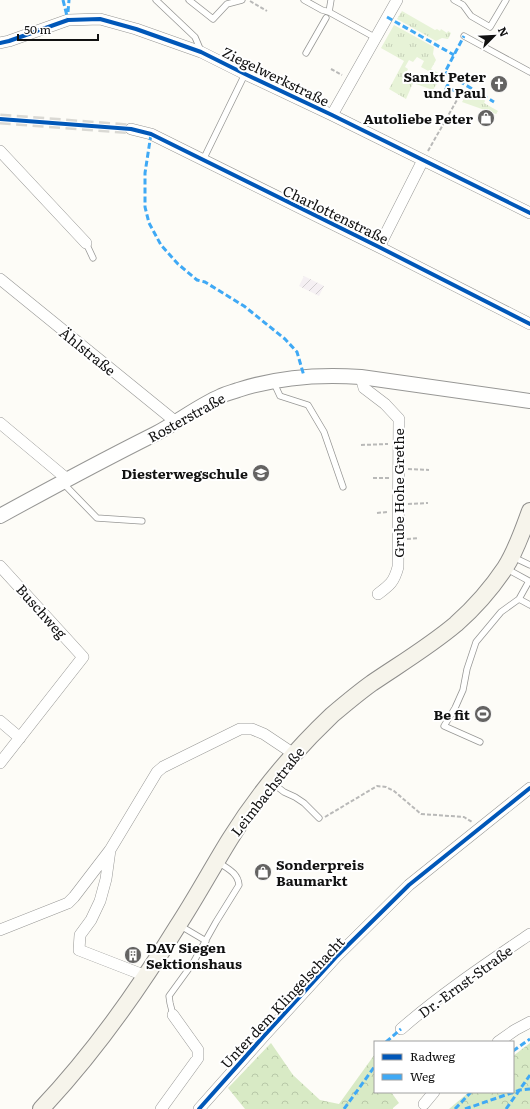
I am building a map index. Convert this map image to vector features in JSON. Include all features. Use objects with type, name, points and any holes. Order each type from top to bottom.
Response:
[{"type":"main road","name":"Leimbachstraße","points":[[41,1109],[66,1082],[104,1035],[146,976],[179,925],[216,861],[270,782],[318,729],[348,701],[456,624],[482,598],[508,562],[530,511]]},
{"type":"street","points":[[332,115],[397,0]]},
{"type":"street","name":"Ziegelwerkstraße","points":[[0,43],[68,20],[100,19],[136,29],[201,52],[530,213]]},
{"type":"street","name":"Charlottenstraße","points":[[131,130],[151,134],[530,324]]},
{"type":"street","points":[[0,151],[86,243]]},
{"type":"street","points":[[379,247],[423,160]]},
{"type":"street","name":"Ählstraße","points":[[0,279],[176,422]]},
{"type":"street","name":"Rosterstraße","points":[[0,516],[176,422],[221,396],[250,386],[273,381],[304,376],[361,376],[530,401]]},
{"type":"street","name":"Grube Hohe Grethe","points":[[361,376],[364,388],[385,404],[399,419],[398,567],[395,577],[387,587],[378,594]]},
{"type":"street","points":[[0,423],[65,480]]},
{"type":"street","name":"Buschweg","points":[[0,566],[83,657],[20,738]]},
{"type":"street","points":[[0,721],[20,738],[0,763]]},
{"type":"street","points":[[0,930],[68,903],[74,897],[110,850],[157,772],[163,767],[240,729],[252,728],[264,734],[294,754]]},
{"type":"street","name":"Unter dem Klingelschacht","points":[[199,1109],[337,956],[409,885],[530,788]]},
{"type":"street","points":[[110,850],[106,879],[100,901],[91,920],[80,935],[79,950],[146,976]]},
{"type":"street","name":"Dr.-Ernst-Straße","points":[[401,1029],[428,1006],[481,967],[530,934]]},
{"type":"street","points":[[161,1109],[198,1058],[198,1050],[173,1015]]},
{"type":"street","points":[[499,1041],[530,1022]]},
{"type":"street","points":[[424,1104],[433,1093]]},
{"type":"lane","points":[[156,0],[195,37],[201,52]]},
{"type":"lane","points":[[189,0],[214,19],[227,4],[242,0]]},
{"type":"lane","points":[[304,0],[376,38]]},
{"type":"lane","points":[[329,12],[331,0]]},
{"type":"lane","points":[[454,0],[463,5],[471,16],[490,27],[506,0]]},
{"type":"lane","points":[[306,53],[326,18]]},
{"type":"lane","points":[[464,36],[530,72]]},
{"type":"lane","points":[[203,160],[245,74]]},
{"type":"lane","points":[[86,243],[93,258]]},
{"type":"lane","points":[[273,381],[280,396],[308,404],[324,432],[343,487]]},
{"type":"lane","points":[[65,480],[97,518],[142,521]]},
{"type":"lane","points":[[508,562],[530,565]]},
{"type":"lane","points":[[480,742],[444,726],[455,708],[463,690],[467,669],[476,642],[501,612],[519,599],[530,581],[508,562]]},
{"type":"lane","points":[[519,599],[530,605]]},
{"type":"lane","points":[[270,782],[304,803],[320,819]]},
{"type":"lane","points":[[173,1015],[169,996],[193,963],[239,885],[237,876],[216,861]]},
{"type":"lane","points":[[179,925],[206,941]]},
{"type":"path","points":[[252,2],[267,10]]},
{"type":"path","points":[[423,160],[457,100]]},
{"type":"path","points":[[361,445],[399,444]]},
{"type":"path","points":[[373,478],[399,473],[429,470]]},
{"type":"path","points":[[398,504],[428,503]]},
{"type":"path","points":[[320,819],[377,786],[386,787],[394,792],[421,814],[464,817],[482,827]]},
{"type":"shaded area","points":[[304,276],[324,286],[319,296],[299,286]]},
{"type":"green space","points":[[402,11],[435,30],[437,29],[440,31],[441,29],[447,33],[448,31],[451,33],[448,39],[442,38],[436,41],[397,19]]},
{"type":"green space","points":[[394,25],[434,47],[433,54],[436,60],[431,69],[442,75],[433,90],[413,83],[406,99],[389,89],[404,61],[381,48]],"holes":[[[417,57],[424,61],[421,67],[430,72],[424,83],[406,73],[408,69],[405,67],[409,60],[413,62]]]},
{"type":"green space","points":[[469,90],[484,99],[484,103],[498,111],[496,114],[462,102]]},
{"type":"green space","points":[[271,1043],[293,1075],[320,1100],[339,1104],[374,1055],[374,1093],[392,1093],[399,1103],[393,1109],[245,1109],[228,1088]]},
{"type":"green space","points":[[530,1043],[530,1109],[449,1109],[468,1093],[514,1093],[514,1055]]},
{"type":"tunnel","points":[[0,119],[131,129]]},
{"type":"marked path","points":[[63,0],[68,20]]},
{"type":"marked path","points":[[68,12],[69,0]]},
{"type":"marked path","points":[[387,17],[454,55]]},
{"type":"marked path","points":[[458,80],[445,72],[464,36]]},
{"type":"marked path","points":[[454,77],[446,89],[454,90],[460,94]]},
{"type":"marked path","points":[[459,81],[494,102]]},
{"type":"marked path","points":[[151,134],[145,173],[145,207],[149,223],[161,245],[178,264],[197,280],[205,282],[244,306],[285,339],[297,352],[304,376]]},
{"type":"marked path","points":[[387,1041],[401,1029]]},
{"type":"marked path","points":[[514,1050],[530,1039]]},
{"type":"marked path","points":[[344,1109],[374,1067]]},
{"type":"marked path","points":[[506,1109],[530,1075]]},
{"type":"marked path","points":[[514,1092],[530,1089]]},
{"type":"marked path","points":[[455,1109],[470,1093]]},
{"type":"marked path","points":[[465,1109],[511,1093]]},
{"type":"cycle path","points":[[0,43],[68,20],[100,19],[136,29],[201,52],[530,213]]},
{"type":"cycle path","points":[[0,119],[131,129],[151,134],[530,324]]},
{"type":"cycle path","points":[[199,1109],[337,956],[409,885],[530,788]]},
{"type":"place","name":"Sankt Peter und Paul","points":[[499,84]]},
{"type":"place","name":"Autoliebe Peter","points":[[486,118]]},
{"type":"place","name":"Diesterwegschule","points":[[261,473]]},
{"type":"place","name":"Be fit","points":[[483,714]]},
{"type":"place","name":"Sonderpreis Baumarkt","points":[[263,872]]},
{"type":"place","name":"DAV Siegen Sektionshaus","points":[[133,955]]}]
